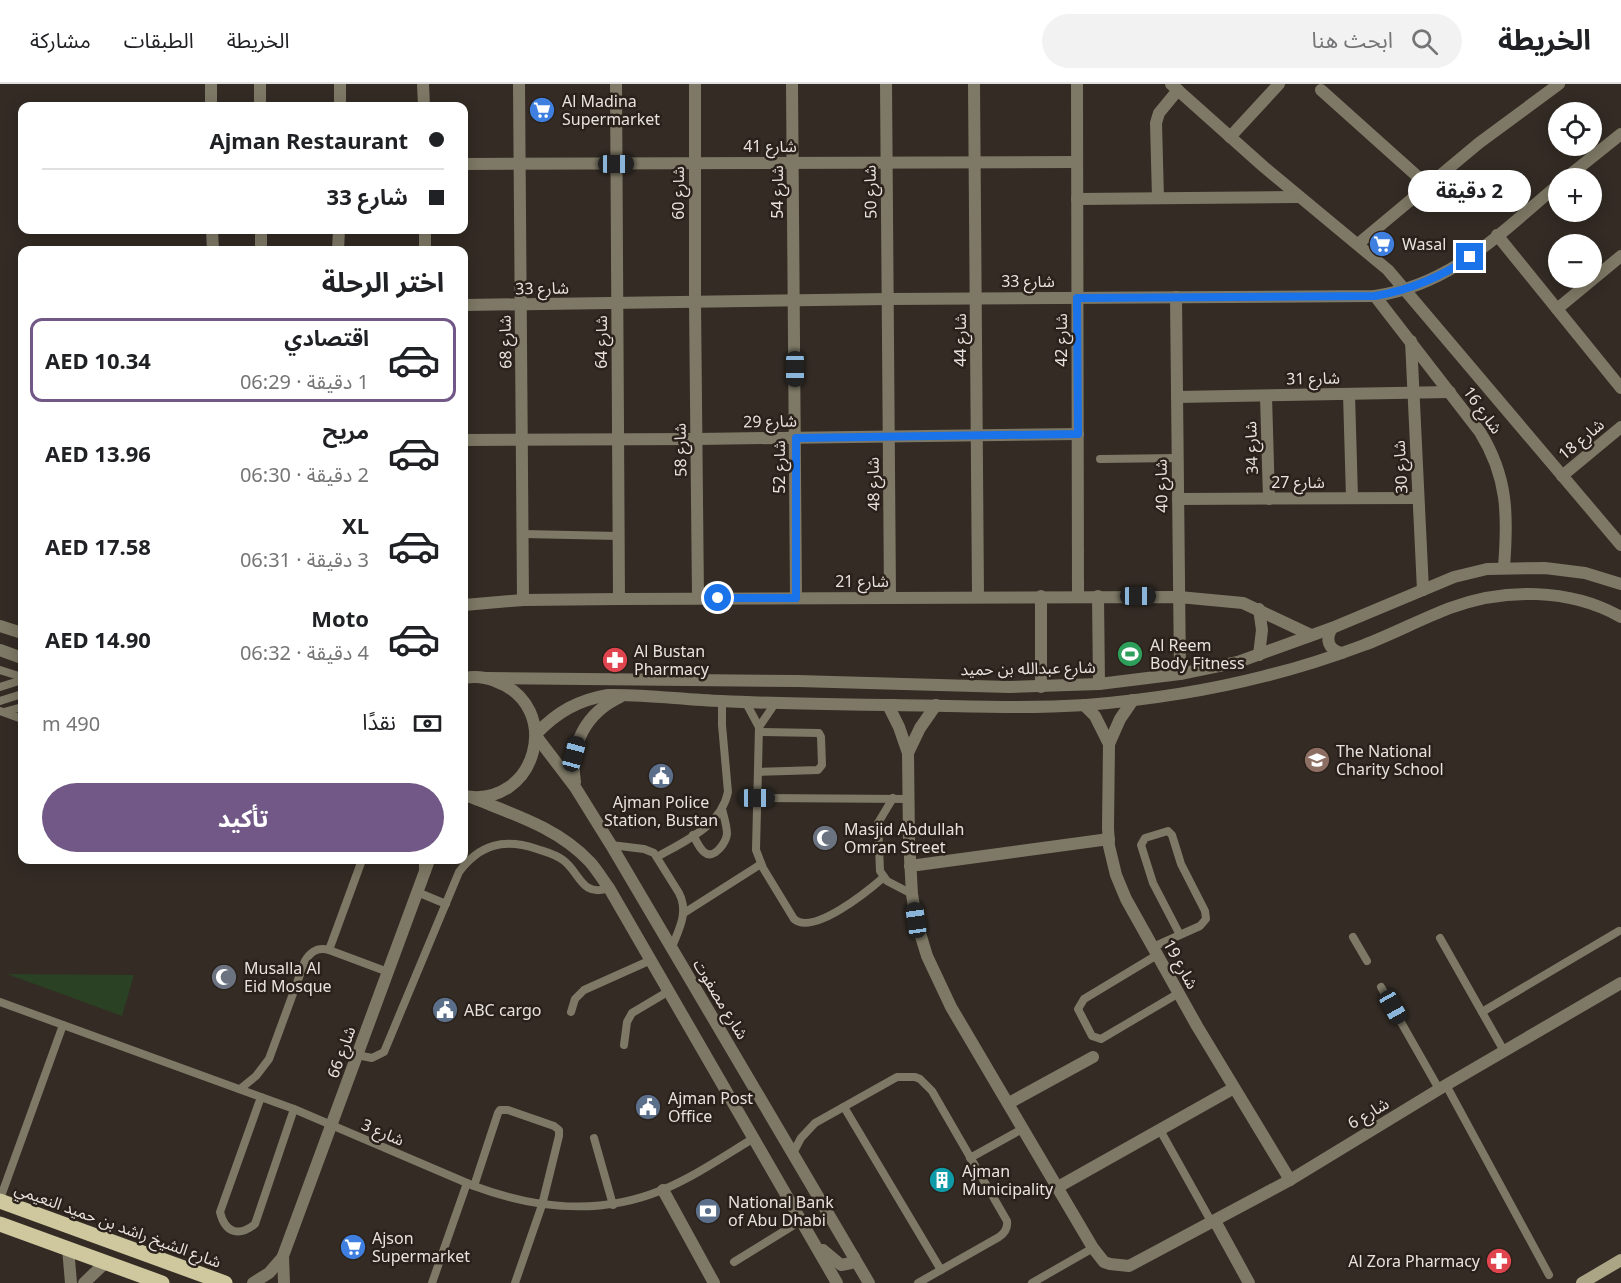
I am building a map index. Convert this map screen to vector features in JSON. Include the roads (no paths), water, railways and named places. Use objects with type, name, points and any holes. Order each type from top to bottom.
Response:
[{"type":"main road","name":"شارع الشيخ راشد بن حميد النعيمي","points":[[0,1200],[225,1283]]},
{"type":"main road","points":[[0,1224],[162,1283]]},
{"type":"main road","points":[[1582,1283],[1621,1260]]},
{"type":"street","points":[[211,84],[212,102]]},
{"type":"street","points":[[260,84],[260,102]]},
{"type":"street","points":[[340,84],[340,102]]},
{"type":"street","points":[[423,84],[424,102]]},
{"type":"street","name":"شارع 68","points":[[519,84],[523,600]]},
{"type":"street","name":"شارع 64","points":[[616,84],[619,599]]},
{"type":"street","name":"شارع 60","points":[[695,84],[695,302]]},
{"type":"street","name":"شارع 54","points":[[792,84],[794,300]]},
{"type":"street","name":"شارع 50","points":[[886,84],[888,299]]},
{"type":"street","name":"شارع 44","points":[[974,84],[978,596]]},
{"type":"street","name":"شارع 42","points":[[1077,84],[1078,596]]},
{"type":"street","points":[[1230,138],[1279,84]]},
{"type":"street","points":[[1358,244],[1479,143],[1559,84]]},
{"type":"street","points":[[1158,198],[1156,123],[1174,87],[1230,138],[1388,270],[1621,544]]},
{"type":"street","points":[[1321,90],[1427,185]]},
{"type":"street","points":[[1578,168],[1621,134]]},
{"type":"street","name":"شارع 41","points":[[468,164],[1077,162]]},
{"type":"street","name":"شارع 33","points":[[468,305],[976,298],[1375,296],[1405,290],[1455,268],[1548,193]]},
{"type":"street","points":[[1077,199],[1299,196]]},
{"type":"street","points":[[1497,235],[1621,388]]},
{"type":"street","points":[[1557,309],[1621,256]]},
{"type":"street","name":"شارع 16","points":[[1375,296],[1492,450],[1507,507],[1508,525],[1504,567]]},
{"type":"street","name":"شارع 40","points":[[1176,297],[1180,674]]},
{"type":"street","name":"شارع 48","points":[[888,299],[890,597]]},
{"type":"street","name":"شارع 52","points":[[794,300],[796,598]]},
{"type":"street","name":"شارع 58","points":[[695,302],[698,598]]},
{"type":"street","name":"شارع 30","points":[[1411,341],[1423,590]]},
{"type":"street","name":"شارع 31","points":[[1177,397],[1450,392]]},
{"type":"street","points":[[1349,394],[1352,498]]},
{"type":"street","name":"شارع 34","points":[[1266,396],[1269,499]]},
{"type":"street","name":"شارع 18","points":[[1562,476],[1621,427]]},
{"type":"street","name":"شارع 29","points":[[468,440],[1078,434]]},
{"type":"street","name":"شارع 27","points":[[1178,499],[1418,498]]},
{"type":"street","name":"شارع عبدالله بن حميد","points":[[468,678],[1041,687],[1099,684],[1180,674],[1217,667],[1259,655],[1332,628],[1454,577],[1504,567],[1565,570],[1621,584]]},
{"type":"street","points":[[468,799],[489,796],[504,790],[518,780],[531,760],[536,735],[561,711],[592,698],[625,695],[745,702],[1084,705],[1223,686],[1266,676],[1342,653],[1450,608],[1478,599],[1506,594],[1563,597],[1591,604],[1621,617]]},
{"type":"street","points":[[1041,596],[1041,687]]},
{"type":"street","points":[[1098,596],[1099,684]]},
{"type":"street","name":"شارع 21","points":[[468,605],[523,600],[698,598],[1179,597],[1243,603],[1311,635]]},
{"type":"street","points":[[1259,609],[1262,630],[1259,655]]},
{"type":"street","points":[[0,626],[18,632]]},
{"type":"street","points":[[1332,628],[1328,633],[1330,647],[1342,653]]},
{"type":"street","points":[[0,650],[18,657]]},
{"type":"street","name":"شارع مصفوت","points":[[487,678],[506,684],[521,697],[531,714],[536,735],[575,787],[611,844],[869,1283]]},
{"type":"street","points":[[575,787],[574,754],[582,731],[597,711],[610,701],[625,695]]},
{"type":"street","name":"شارع 19","points":[[1133,700],[1120,719],[1109,744],[1109,839],[1112,863],[1122,890],[1155,951],[1290,1180]]},
{"type":"street","points":[[888,705],[908,753],[912,894],[921,938],[934,973],[951,1007],[1093,1248]]},
{"type":"street","points":[[908,753],[920,728],[936,705]]},
{"type":"street","name":"شارع 19","points":[[1084,705],[1095,716],[1109,744]]},
{"type":"street","points":[[468,799],[531,821],[563,840],[591,863],[609,888],[837,1283]]},
{"type":"street","points":[[910,866],[1109,839]]},
{"type":"street","name":"شارع 66","points":[[284,1283],[284,1256],[426,864]]},
{"type":"street","name":"شارع 6","points":[[1093,1248],[1104,1262],[1129,1266],[1290,1180],[1442,1087],[1621,983]]},
{"type":"street","points":[[1009,1104],[1093,1057]]},
{"type":"street","points":[[1058,1187],[1234,1088]]},
{"type":"street","points":[[663,1190],[714,1283]]},
{"type":"street","points":[[1214,1222],[1249,1283]]},
{"type":"street","points":[[815,1243],[841,1265],[851,1263],[854,1257]]},
{"type":"street","points":[[68,1248],[71,1283]]},
{"type":"street","name":"شارع 66","points":[[253,1283],[269,1273],[284,1256]]},
{"type":"street","points":[[84,1283],[106,1262]]},
{"type":"lane","points":[[1100,459],[1178,458]]},
{"type":"lane","points":[[523,534],[618,536]]},
{"type":"lane","points":[[1,671],[18,677]]},
{"type":"lane","points":[[0,687],[18,680]]},
{"type":"lane","points":[[0,701],[18,695]]},
{"type":"lane","points":[[657,857],[711,824],[722,809],[728,792],[722,701]]},
{"type":"lane","points":[[745,702],[759,730],[756,843],[761,864],[794,919],[802,924],[814,921],[861,897],[884,877]]},
{"type":"lane","points":[[759,730],[776,702]]},
{"type":"lane","points":[[2,712],[18,707]]},
{"type":"lane","points":[[2,712],[18,718]]},
{"type":"lane","points":[[758,772],[818,770],[822,765],[819,733],[759,730]]},
{"type":"lane","points":[[757,798],[909,798]]},
{"type":"lane","points":[[893,798],[878,823],[880,871],[892,885],[912,894]]},
{"type":"lane","points":[[693,835],[704,853],[715,852],[727,836],[722,809]]},
{"type":"lane","points":[[1179,993],[1101,1039],[1092,1036],[1078,1009],[1084,999],[1180,935],[1203,924],[1207,915],[1181,864],[1172,835],[1168,831],[1145,838],[1141,845],[1153,883],[1180,935]]},
{"type":"lane","points":[[468,860],[489,846],[516,843],[553,854],[567,863],[580,882],[590,889],[609,888]]},
{"type":"lane","points":[[611,844],[644,849],[657,857],[682,900],[684,913],[672,947]]},
{"type":"lane","points":[[329,950],[361,864]]},
{"type":"lane","points":[[357,1055],[372,1058],[384,1052],[388,1045],[421,959],[459,872],[465,864]]},
{"type":"lane","points":[[684,913],[761,864]]},
{"type":"lane","points":[[417,892],[446,904]]},
{"type":"lane","points":[[1482,1012],[1619,931]]},
{"type":"lane","points":[[1353,937],[1367,961]]},
{"type":"lane","points":[[1440,938],[1504,1051]]},
{"type":"lane","points":[[240,1089],[256,1076],[269,1059],[308,956],[318,949],[329,950],[388,972]]},
{"type":"lane","points":[[571,1012],[576,999],[584,990],[651,960]]},
{"type":"lane","points":[[1381,987],[1442,1087],[1549,1275]]},
{"type":"lane","points":[[624,1045],[627,1022],[632,1013],[669,991]]},
{"type":"lane","name":"شارع 3","points":[[0,1002],[294,1109],[470,1185],[542,1205],[570,1208],[613,1205],[638,1199],[663,1190],[754,1138]]},
{"type":"lane","points":[[0,1200],[63,1025]]},
{"type":"lane","points":[[793,1153],[801,1138],[815,1123],[897,1077],[915,1077],[932,1091],[1007,1221],[1006,1229],[999,1237],[918,1283]]},
{"type":"lane","points":[[261,1097],[220,1212],[222,1222],[229,1229],[238,1232],[248,1230],[255,1224],[294,1109]]},
{"type":"lane","points":[[844,1107],[941,1270]]},
{"type":"lane","points":[[432,1283],[500,1110],[508,1110],[554,1125],[559,1130],[542,1205],[515,1283]]},
{"type":"lane","points":[[970,1158],[1024,1128]]},
{"type":"lane","points":[[1160,1130],[1214,1222]]},
{"type":"lane","points":[[594,1138],[613,1205]]},
{"type":"lane","points":[[734,1262],[802,1220]]},
{"type":"lane","points":[[1032,1283],[1093,1248]]},
{"type":"place","name":"Al Madina Supermarket","points":[[542,110]]},
{"type":"place","name":"Wasal","points":[[1382,244]]},
{"type":"place","name":"Al Reem Body Fitness","points":[[1130,654]]},
{"type":"place","name":"Al Bustan Pharmacy","points":[[615,660]]},
{"type":"place","name":"The National Charity School","points":[[1317,760]]},
{"type":"place","name":"Ajman Police Station, Bustan","points":[[661,776]]},
{"type":"place","name":"Masjid Abdullah Omran Street","points":[[825,838]]},
{"type":"place","name":"Musalla Al Eid Mosque","points":[[224,977]]},
{"type":"place","name":"ABC cargo","points":[[445,1010]]},
{"type":"place","name":"Ajman Post Office","points":[[648,1107]]},
{"type":"place","name":"Ajman Municipality","points":[[942,1180]]},
{"type":"place","name":"National Bank of Abu Dhabi","points":[[708,1211]]},
{"type":"place","name":"Ajson Supermarket","points":[[353,1247]]},
{"type":"place","name":"Al Zora Pharmacy","points":[[1499,1261]]}]
